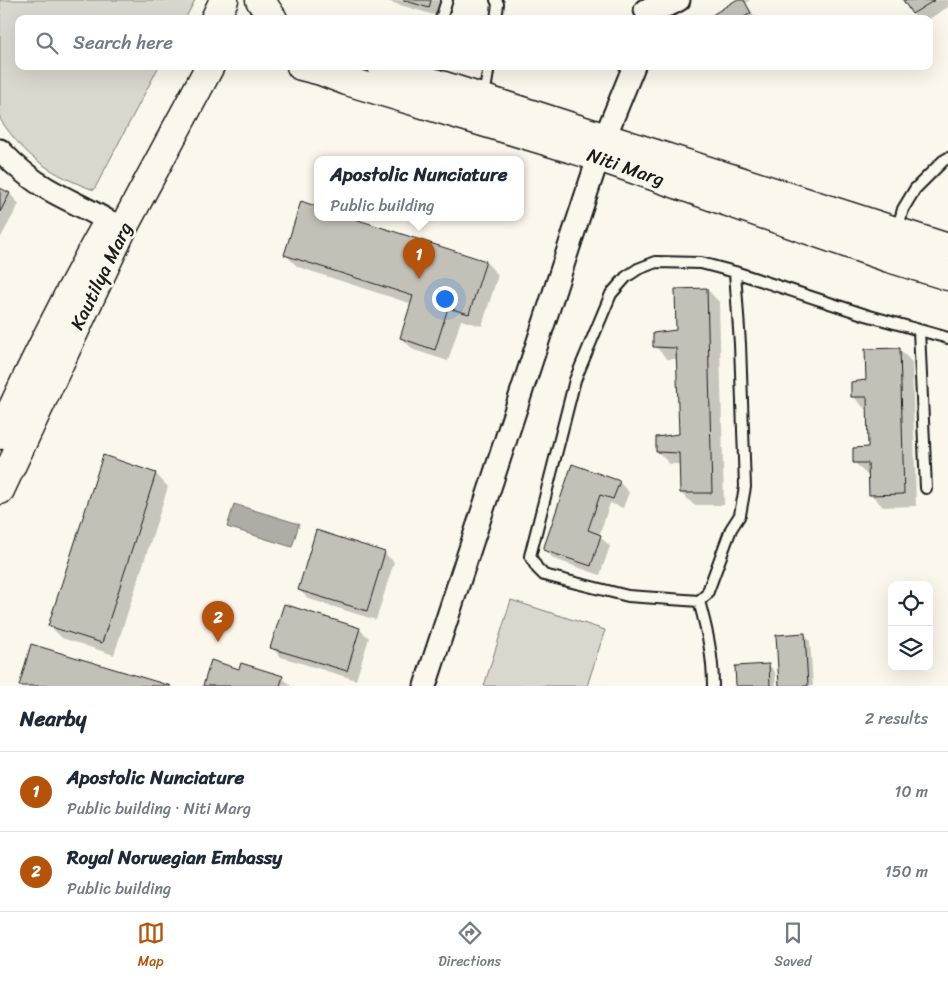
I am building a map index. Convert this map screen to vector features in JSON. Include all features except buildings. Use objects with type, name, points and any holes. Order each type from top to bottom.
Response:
[{"type":"street","points":[[217,15],[224,0]]},
{"type":"street","points":[[235,15],[241,0]]},
{"type":"street","points":[[260,0],[270,15]]},
{"type":"street","points":[[642,10],[661,8],[679,0]]},
{"type":"street","name":"Kautilya Marg","points":[[0,490],[115,225],[189,70]]},
{"type":"street","name":"Kautilya Marg","points":[[0,435],[57,318],[190,103],[208,70]]},
{"type":"street","points":[[190,103],[209,75],[217,70]]},
{"type":"street","name":"Niti Marg","points":[[317,70],[347,81],[602,147]]},
{"type":"street","name":"Niti Marg","points":[[406,70],[424,73],[602,147],[893,245],[948,276]]},
{"type":"street","points":[[426,686],[602,147],[632,70]]},
{"type":"street","points":[[0,150],[12,163],[47,189],[115,225]]},
{"type":"street","name":"Niti Marg","points":[[893,245],[948,248]]},
{"type":"lane","points":[[442,15],[447,0]]},
{"type":"lane","points":[[496,0],[498,4],[497,15]]},
{"type":"lane","points":[[484,98],[488,70]]},
{"type":"lane","points":[[893,245],[903,209],[915,189],[948,158]]},
{"type":"lane","points":[[735,272],[740,344],[745,486],[740,516],[731,529],[707,594],[699,601],[628,596],[544,575],[530,556],[575,380],[611,294],[626,277],[638,269],[656,262],[701,263],[735,272],[866,315],[948,338]]},
{"type":"lane","points":[[919,330],[926,488]]},
{"type":"lane","points":[[699,601],[708,634],[713,665],[713,686]]},
{"type":"shaded area","points":[[0,0],[195,0],[187,15],[15,15],[15,70],[157,70],[94,190],[65,178],[41,163],[19,144],[0,119]]},
{"type":"shaded area","points":[[234,504],[299,524],[292,547],[227,527]]},
{"type":"shaded area","points":[[511,600],[605,630],[587,686],[484,686]]},
{"type":"place","name":"Apostolic Nunciature","points":[[419,279]]},
{"type":"place","name":"Royal Norwegian Embassy","points":[[218,642]]}]
